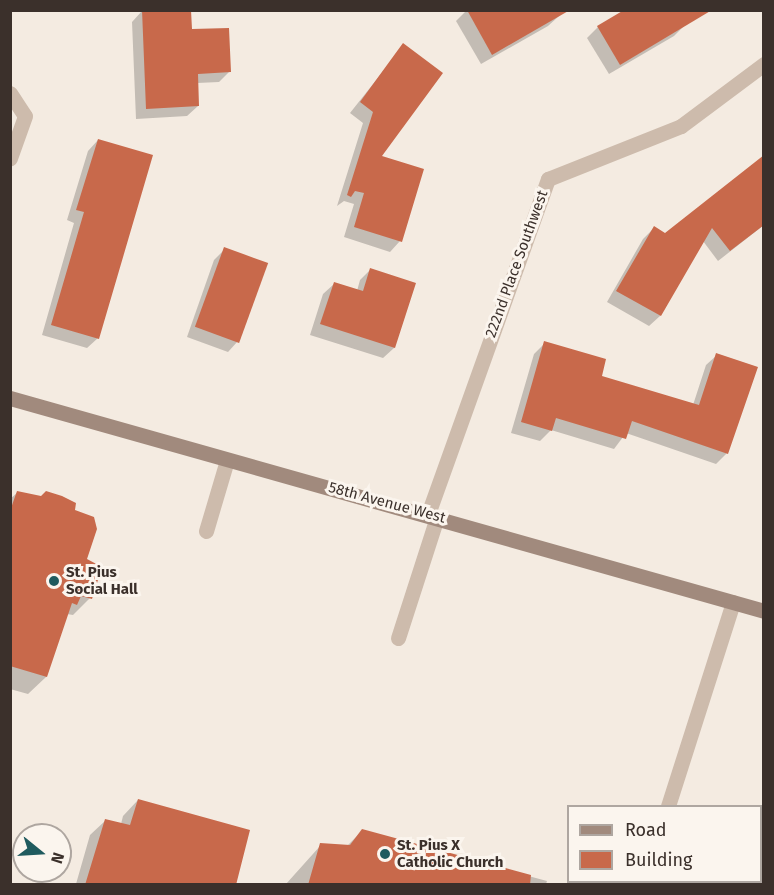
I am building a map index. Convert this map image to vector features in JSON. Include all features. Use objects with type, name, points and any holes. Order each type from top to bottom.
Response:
[{"type":"street","name":"222nd Place Southwest","points":[[398,638],[433,515],[548,179],[681,126],[764,64]]},
{"type":"street","points":[[10,93],[25,116],[10,158]]},
{"type":"street","name":"58th Avenue West","points":[[10,398],[433,515],[764,611]]},
{"type":"street","points":[[206,531],[228,460]]},
{"type":"street","points":[[669,805],[733,602]]},
{"type":"building","points":[[142,10],[191,10],[192,29],[229,28],[231,72],[198,74],[199,106],[146,109]]},
{"type":"building","points":[[467,10],[570,10],[492,55]]},
{"type":"building","points":[[624,10],[712,10],[620,65],[597,26]]},
{"type":"building","points":[[403,43],[443,73],[382,156],[424,169],[402,242],[354,227],[364,193],[355,191],[351,197],[347,195],[373,112],[360,102]]},
{"type":"building","points":[[98,139],[153,155],[99,339],[51,325],[84,212],[76,210]]},
{"type":"building","points":[[764,155],[764,225],[730,251],[712,228],[661,316],[616,291],[654,226],[665,233]]},
{"type":"building","points":[[224,247],[268,263],[239,343],[195,327]]},
{"type":"building","points":[[370,268],[416,283],[395,348],[320,324],[334,282],[363,291]]},
{"type":"building","points":[[544,341],[606,359],[602,376],[699,405],[716,353],[758,367],[728,454],[632,421],[626,439],[556,418],[552,431],[521,422]]},
{"type":"building","name":"St. Pius Social Hall","points":[[17,491],[41,496],[46,491],[62,496],[76,503],[75,510],[94,517],[97,529],[87,559],[102,567],[92,599],[81,596],[77,605],[72,603],[47,677],[10,666],[10,511]]},
{"type":"building","points":[[138,799],[250,830],[236,885],[85,885],[105,819],[130,825]]},
{"type":"building","name":"St. Pius X Catholic Church","points":[[362,829],[531,875],[530,885],[308,885],[320,843],[350,845]]},
{"type":"place","name":"St. Pius Social Hall","points":[[54,581]]},
{"type":"place","name":"St. Pius X Catholic Church","points":[[385,854]]}]
